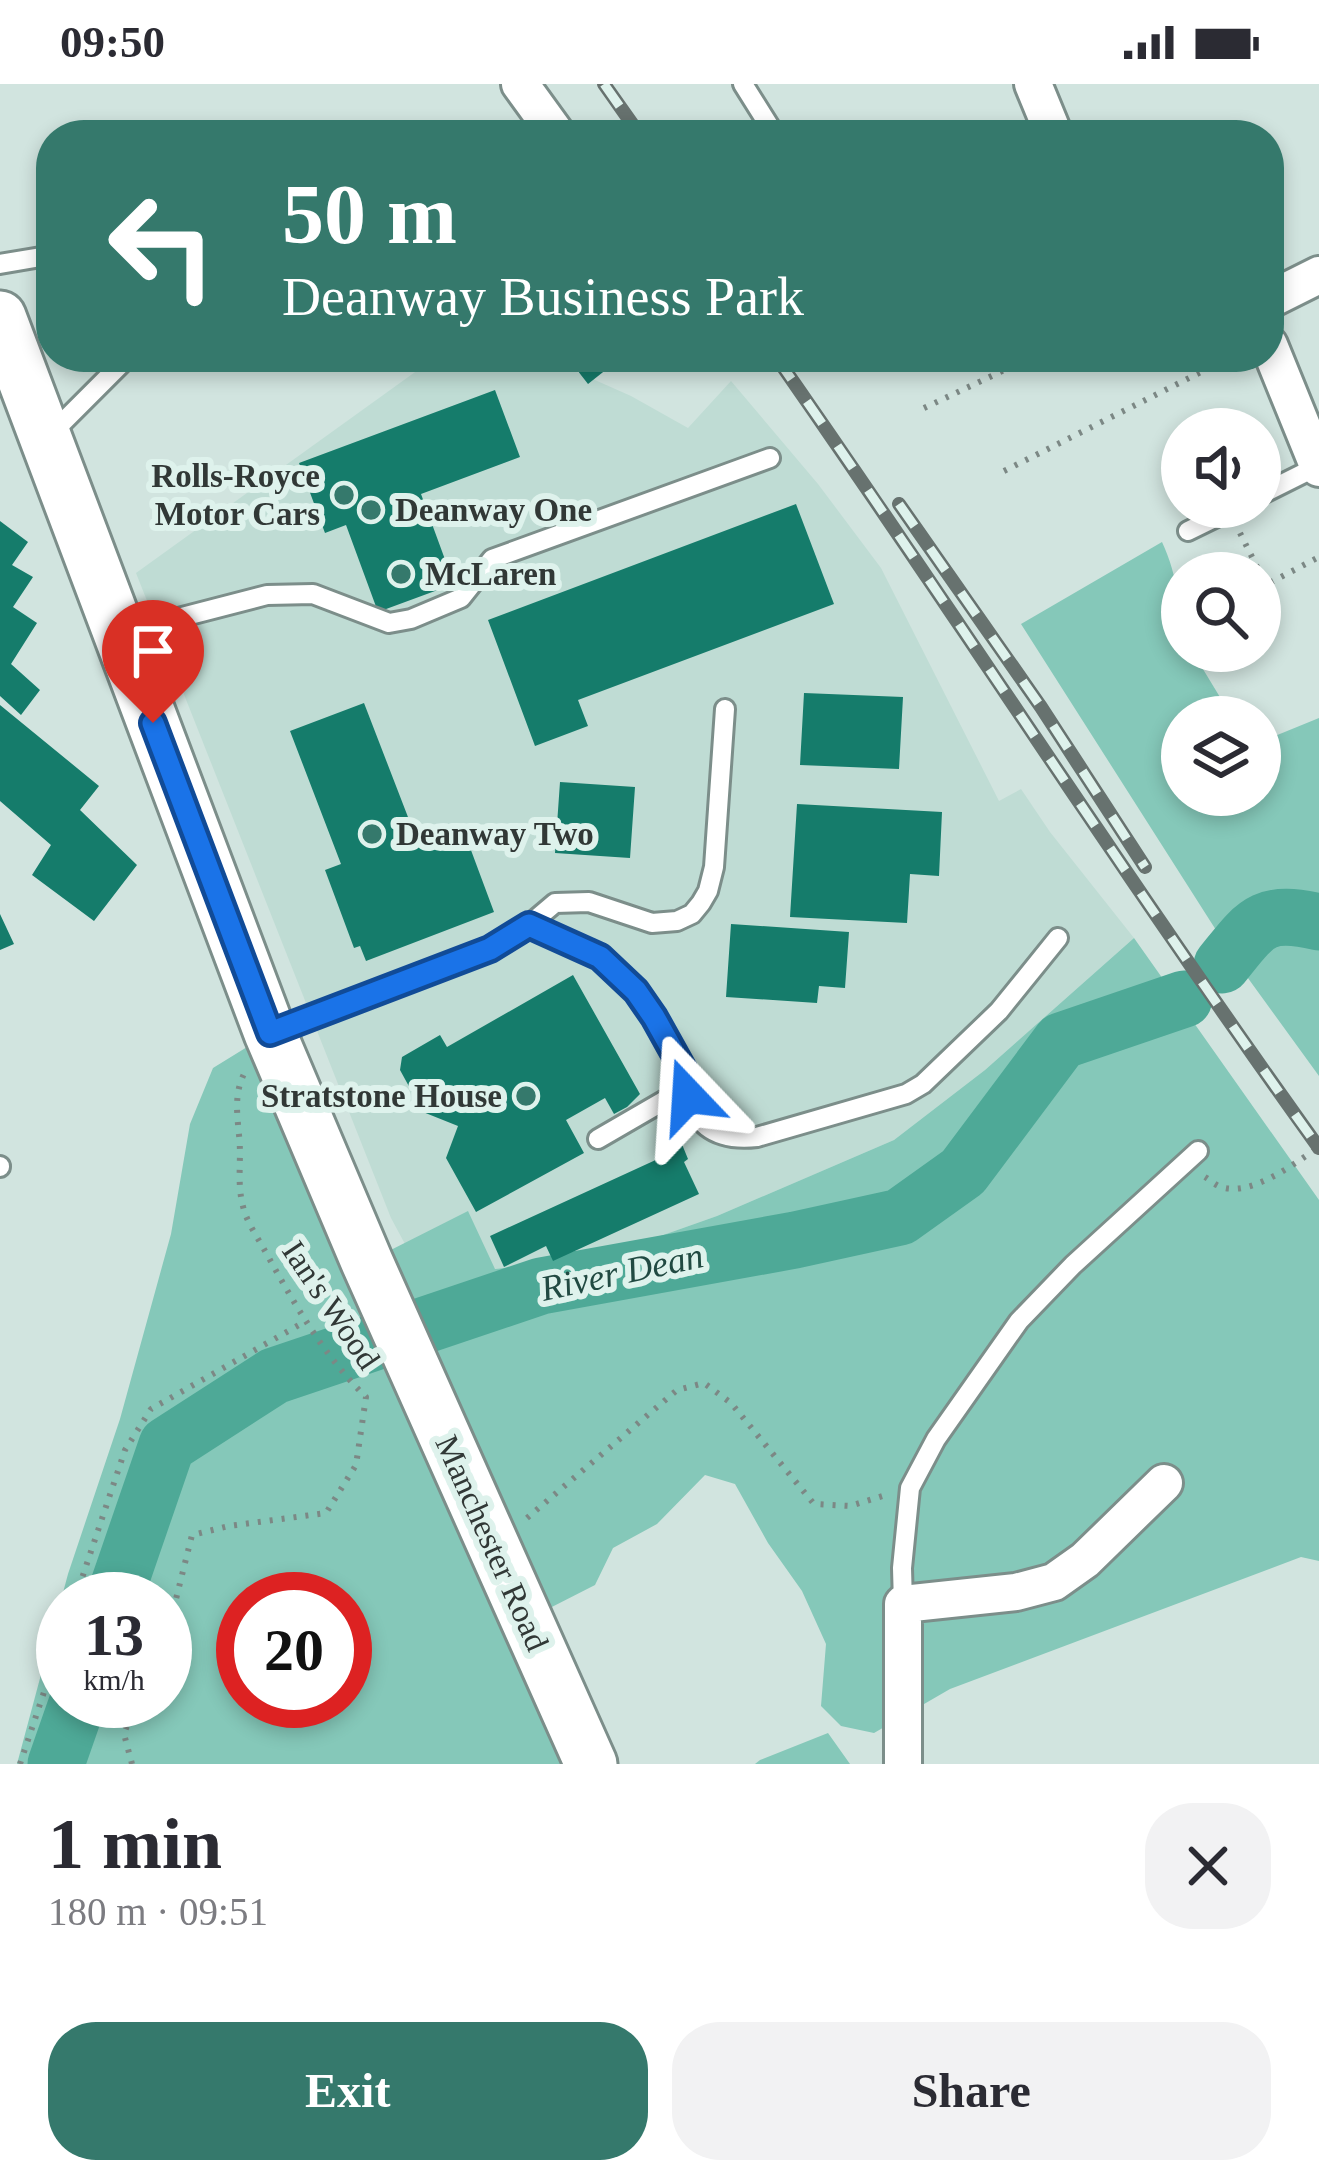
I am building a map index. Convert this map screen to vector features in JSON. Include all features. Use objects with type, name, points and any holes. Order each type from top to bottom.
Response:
[{"type":"street","points":[[520,84],[546,120]]},
{"type":"street","points":[[1033,84],[1048,120]]},
{"type":"street","points":[[1284,292],[1319,275]]},
{"type":"street","name":"Manchester Road","points":[[0,317],[9,373],[45,440],[270,1033],[591,1764]]},
{"type":"street","points":[[1280,372],[1319,467]]},
{"type":"street","points":[[903,1764],[903,1604],[1016,1592],[1054,1582],[1085,1560],[1164,1483]]},
{"type":"lane","points":[[743,84],[766,120]]},
{"type":"lane","points":[[0,264],[36,258]]},
{"type":"lane","points":[[45,440],[113,372]]},
{"type":"lane","points":[[119,634],[267,595],[313,594],[389,623],[411,620],[461,598],[492,560],[770,458]]},
{"type":"lane","points":[[1281,485],[1319,467]]},
{"type":"lane","points":[[1188,531],[1194,528]]},
{"type":"lane","points":[[270,1033],[490,949],[554,903],[589,902],[665,924],[692,914],[708,891],[714,867],[725,709]]},
{"type":"lane","points":[[529,925],[589,951],[619,973],[654,1017],[683,1069],[697,1116],[720,1136],[734,1139],[758,1137],[906,1094],[923,1084],[999,1011],[1058,938]]},
{"type":"lane","points":[[598,1139],[686,1088]]},
{"type":"lane","points":[[903,1604],[910,1488],[936,1439],[1019,1321],[1191,1157]]},
{"type":"path","points":[[923,408],[1001,372]]},
{"type":"path","points":[[1004,471],[1192,372]]},
{"type":"path","points":[[1281,576],[1319,556]]},
{"type":"path","name":"Ian's Wood","points":[[183,1572],[193,1535],[326,1513],[356,1465],[366,1397],[344,1375],[307,1322],[244,1214],[236,1111],[241,1080],[270,1033]]},
{"type":"path","points":[[1191,1157],[1223,1188],[1240,1188],[1264,1182],[1319,1147]]},
{"type":"path","points":[[84,1572],[125,1450],[152,1409],[307,1322]]},
{"type":"path","points":[[530,1518],[677,1390],[704,1383],[730,1403],[814,1504],[850,1506],[910,1488]]},
{"type":"path","points":[[20,1764],[36,1716]]},
{"type":"path","points":[[126,1728],[132,1764]]},
{"type":"shaded area","points":[[415,372],[577,372],[688,428],[731,381],[881,568],[999,801],[1021,789],[1134,938],[985,1070],[894,1140],[717,1216],[601,1257],[494,1269],[468,1212],[405,1244],[136,573]]},
{"type":"green space","points":[[1162,542],[1166,552],[1161,552],[1161,672],[1205,672],[1219,696],[1161,696],[1161,816],[1281,816],[1281,733],[1319,718],[1319,1076],[1237,963],[1021,624]]},
{"type":"green space","points":[[1134,938],[1319,1200],[1319,1561],[1301,1557],[950,1689],[874,1733],[841,1726],[821,1706],[826,1644],[802,1591],[735,1484],[705,1475],[657,1524],[613,1548],[595,1585],[508,1636],[563,1764],[17,1764],[36,1693],[36,1728],[192,1728],[192,1572],[69,1572],[120,1419],[171,1234],[190,1124],[213,1068],[270,1033],[367,1262],[468,1211],[495,1269],[601,1257],[717,1216],[894,1140],[985,1070]]},
{"type":"green space","points":[[828,1733],[850,1764],[755,1764],[760,1760]]},
{"type":"building","points":[[579,372],[603,372],[588,384]]},
{"type":"building","name":"Deanway One","points":[[495,390],[520,457],[421,494],[454,584],[378,612],[346,525],[325,533],[299,463]]},
{"type":"building","points":[[796,504],[834,604],[578,700],[588,726],[535,746],[488,620]]},
{"type":"building","points":[[0,521],[28,542],[12,565],[33,577],[13,607],[37,623],[11,664],[40,690],[21,715],[0,696]]},
{"type":"building","points":[[804,693],[903,697],[899,769],[800,765]]},
{"type":"building","name":"Deanway Two","points":[[364,703],[418,843],[462,826],[494,912],[366,961],[360,946],[354,948],[325,870],[341,864],[290,731]]},
{"type":"building","points":[[0,705],[99,786],[80,810],[137,865],[94,921],[32,875],[51,845],[0,801]]},
{"type":"building","points":[[560,782],[635,787],[630,858],[555,853]]},
{"type":"building","points":[[797,804],[942,812],[939,876],[910,874],[907,923],[790,917]]},
{"type":"building","points":[[0,914],[14,944],[0,950]]},
{"type":"building","points":[[731,924],[849,932],[845,988],[819,986],[817,1003],[726,997]]},
{"type":"building","name":"Stratstone House","points":[[573,975],[640,1094],[614,1114],[605,1098],[566,1120],[584,1153],[476,1212],[446,1158],[458,1126],[423,1112],[400,1070],[402,1057],[440,1035],[447,1047]]},
{"type":"building","points":[[679,1137],[699,1194],[553,1261],[546,1246],[504,1267],[490,1236],[660,1158],[656,1148]]},
{"type":"waterway","name":"River Dean","points":[[1222,965],[1262,923],[1285,917],[1319,922]]},
{"type":"waterway","name":"River Dean","points":[[123,1572],[167,1445],[274,1376],[541,1286],[900,1217],[963,1172],[1061,1041],[1184,999]]},
{"type":"waterway","name":"River Dean","points":[[56,1764],[69,1728]]},
{"type":"railway","points":[[604,84],[629,120]]},
{"type":"railway","points":[[786,372],[1319,1148]]},
{"type":"railway","points":[[899,504],[1041,707],[1145,867]]},
{"type":"place","name":"Rolls-Royce Motor Cars","points":[[344,495]]},
{"type":"place","name":"Deanway One","points":[[371,510]]},
{"type":"place","name":"McLaren","points":[[401,574]]},
{"type":"place","name":"Deanway Two","points":[[372,834]]},
{"type":"place","name":"Stratstone House","points":[[526,1096]]},
{"type":"route","points":[[153,723],[270,1033],[490,949],[529,925],[600,957],[636,991],[683,1069],[688,1096]]}]
